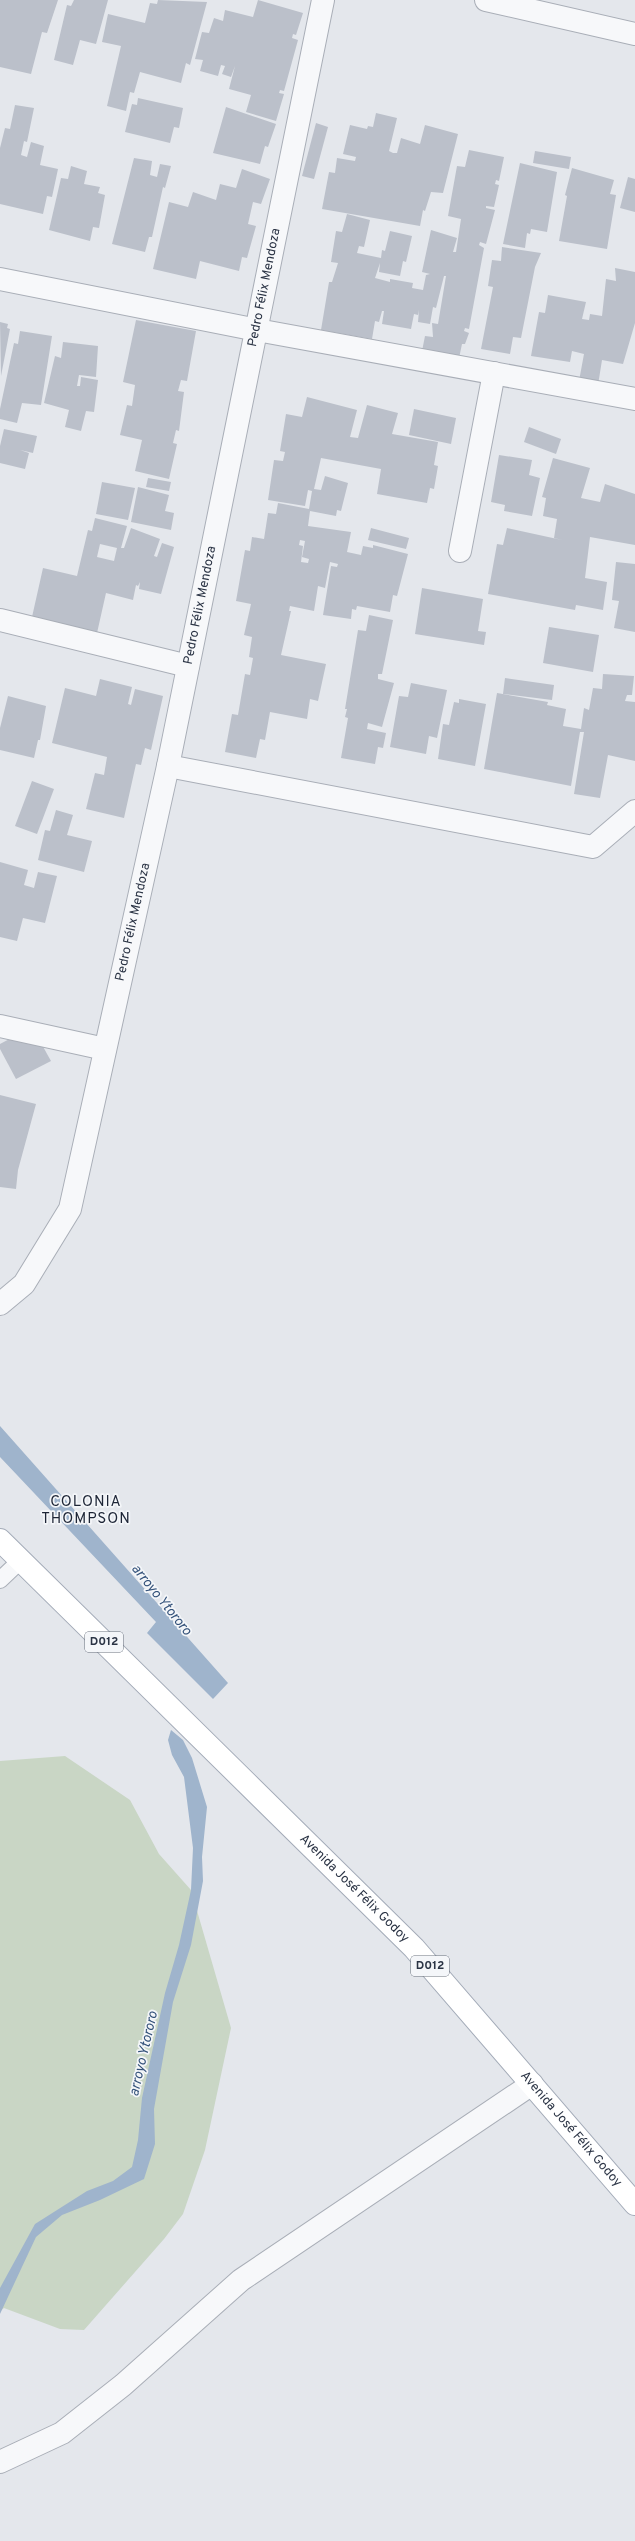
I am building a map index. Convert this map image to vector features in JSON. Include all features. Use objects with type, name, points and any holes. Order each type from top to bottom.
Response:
[{"type":"main road","name":"D012","points":[[0,1540],[20,1561]]},
{"type":"main road","name":"Avenida José Félix Godoy","points":[[20,1561],[414,1948],[635,2204]]},
{"type":"street","name":"Pedro Félix Mendoza","points":[[0,1304],[24,1284],[70,1209],[168,766],[323,0]]},
{"type":"street","points":[[486,0],[635,34]]},
{"type":"street","points":[[0,279],[257,330],[635,398]]},
{"type":"street","points":[[460,550],[494,373]]},
{"type":"street","points":[[0,620],[188,666]]},
{"type":"street","points":[[168,766],[593,847],[635,811]]},
{"type":"street","points":[[0,1026],[105,1049]]},
{"type":"street","points":[[0,2462],[62,2432],[123,2385],[241,2280],[532,2084]]},
{"type":"lane","points":[[0,1580],[20,1561]]},
{"type":"green space","points":[[65,1756],[130,1800],[159,1854],[191,1890],[231,2028],[205,2150],[183,2214],[164,2239],[84,2330],[60,2329],[4,2308],[0,2311],[0,1761]]},
{"type":"water","points":[[0,1426],[228,1683],[213,1699],[147,1633],[156,1622],[0,1457]]},
{"type":"water","points":[[171,1730],[183,1740],[192,1758],[207,1807],[202,1857],[203,1881],[191,1945],[173,2002],[154,2109],[155,2144],[144,2179],[100,2200],[62,2215],[36,2237],[0,2314],[0,2288],[35,2224],[87,2191],[113,2181],[132,2167],[138,2140],[142,2098],[165,1993],[179,1945],[191,1890],[193,1848],[184,1777],[172,1755],[168,1740]]},
{"type":"building","points":[[0,0],[58,0],[47,33],[42,32],[31,74],[0,67]]},
{"type":"building","points":[[74,0],[108,0],[96,44],[80,40],[73,65],[54,60],[67,5],[71,6]]},
{"type":"building","points":[[158,0],[207,2],[190,65],[186,63],[181,83],[140,72],[134,93],[130,92],[126,111],[107,106],[121,46],[102,42],[108,14],[145,23],[150,3],[157,4]]},
{"type":"building","points":[[258,0],[303,13],[296,35],[293,34],[292,38],[298,40],[284,91],[280,90],[279,93],[284,94],[276,121],[246,112],[251,95],[229,89],[235,66],[231,77],[222,74],[225,66],[221,65],[218,76],[200,71],[203,60],[195,59],[202,32],[209,33],[214,18],[223,21],[225,10],[253,17]]},
{"type":"building","points":[[138,98],[183,108],[179,128],[174,127],[170,143],[125,132],[132,104],[137,105]]},
{"type":"building","points":[[15,105],[34,108],[27,142],[24,141],[21,155],[27,157],[31,142],[44,146],[40,165],[58,169],[52,197],[47,196],[43,214],[0,204],[0,148],[5,128],[10,129]]},
{"type":"building","points":[[226,107],[276,124],[268,147],[265,146],[260,164],[213,153]]},
{"type":"building","points":[[376,113],[397,118],[389,151],[393,153],[397,153],[401,138],[420,144],[425,125],[458,134],[443,193],[431,192],[425,211],[423,210],[420,226],[322,209],[329,172],[335,173],[337,158],[355,161],[356,157],[343,154],[350,125],[367,129],[368,126],[373,127]]},
{"type":"building","points":[[316,123],[328,127],[314,179],[302,176]]},
{"type":"building","points":[[469,150],[504,157],[499,181],[496,180],[495,184],[499,185],[494,207],[486,206],[486,208],[495,210],[486,244],[480,242],[479,245],[484,248],[469,329],[465,328],[464,331],[469,333],[465,344],[462,344],[458,363],[421,356],[425,336],[433,337],[432,323],[438,324],[446,276],[444,276],[436,308],[433,307],[430,324],[418,322],[419,310],[418,315],[414,314],[411,329],[382,324],[384,311],[382,311],[379,322],[375,321],[372,339],[321,330],[329,282],[332,282],[338,263],[331,262],[336,231],[342,232],[347,214],[370,220],[364,247],[359,246],[357,253],[381,258],[382,250],[385,251],[390,231],[412,236],[406,262],[403,261],[400,276],[379,272],[380,263],[375,278],[390,282],[390,279],[413,283],[412,288],[423,290],[426,275],[430,274],[422,272],[431,230],[457,238],[453,252],[456,252],[461,219],[448,216],[457,166],[465,167]]},
{"type":"building","points":[[535,151],[571,157],[569,169],[533,163]]},
{"type":"building","points":[[134,158],[152,161],[150,175],[157,177],[160,164],[171,166],[165,188],[163,187],[152,237],[149,237],[145,252],[112,244]]},
{"type":"building","points":[[520,163],[557,172],[547,232],[531,229],[530,234],[527,233],[525,248],[503,244]]},
{"type":"building","points":[[71,166],[87,171],[84,184],[100,187],[98,193],[105,195],[99,228],[93,227],[90,241],[49,230],[61,178],[68,179]]},
{"type":"building","points":[[572,168],[614,180],[610,194],[616,195],[607,249],[559,241],[567,196],[565,195]]},
{"type":"building","points":[[242,169],[270,179],[261,204],[253,202],[248,224],[256,226],[247,258],[242,257],[239,271],[200,261],[196,279],[153,269],[169,202],[188,207],[193,192],[216,200],[220,184],[236,188]]},
{"type":"building","points":[[628,177],[635,179],[635,212],[620,208]]},
{"type":"building","points":[[502,247],[541,253],[535,267],[521,338],[513,337],[510,354],[481,349],[493,287],[488,286],[492,260],[501,261]]},
{"type":"building","points":[[615,268],[635,272],[635,323],[623,364],[602,360],[598,385],[579,381],[584,354],[572,351],[570,362],[531,356],[539,312],[545,313],[548,295],[586,302],[582,319],[589,320],[590,314],[602,316],[606,279],[616,281]]},
{"type":"building","points":[[136,320],[196,331],[187,381],[181,380],[178,391],[184,392],[179,431],[176,430],[173,443],[177,444],[169,479],[135,471],[142,440],[120,435],[127,405],[132,406],[135,385],[123,382]]},
{"type":"building","points":[[0,322],[8,324],[7,328],[10,329],[1,376]]},
{"type":"building","points":[[20,331],[52,336],[41,405],[22,403],[17,423],[0,419],[0,409],[14,343],[18,344]]},
{"type":"building","points":[[63,342],[98,346],[96,377],[79,375],[77,386],[80,386],[81,377],[98,380],[94,412],[86,411],[81,431],[65,427],[69,410],[44,403],[55,356],[61,358]]},
{"type":"building","points":[[307,397],[357,410],[350,437],[358,438],[367,405],[398,413],[392,434],[438,442],[434,465],[438,466],[434,489],[430,488],[427,503],[377,494],[381,469],[321,458],[314,489],[321,490],[325,476],[348,483],[341,511],[337,510],[336,516],[310,511],[308,526],[351,532],[347,552],[361,555],[363,546],[373,548],[373,545],[408,554],[397,596],[393,595],[390,612],[357,606],[356,610],[352,609],[351,619],[323,615],[331,566],[337,567],[338,564],[330,562],[325,588],[318,586],[314,611],[290,606],[289,611],[291,611],[281,655],[326,664],[318,701],[310,699],[307,719],[270,712],[265,740],[260,739],[256,758],[225,752],[232,714],[238,715],[245,674],[250,675],[253,658],[249,657],[252,637],[244,635],[251,604],[236,601],[245,550],[250,551],[252,537],[264,539],[268,513],[276,514],[278,503],[309,509],[312,491],[308,490],[305,506],[268,500],[274,460],[283,461],[285,452],[280,451],[286,414],[302,417]],"holes":[[[300,540],[305,541],[302,557],[309,559],[308,563],[301,562],[303,546],[299,545]]]},
{"type":"building","points":[[414,409],[456,418],[451,444],[409,435]]},
{"type":"building","points":[[529,427],[561,439],[556,454],[524,442]]},
{"type":"building","points":[[4,429],[37,436],[33,453],[20,450],[29,453],[25,469],[0,463],[0,446]]},
{"type":"building","points":[[499,455],[532,460],[529,475],[540,478],[532,516],[504,511],[505,505],[491,502]]},
{"type":"building","points":[[553,458],[590,468],[581,498],[600,502],[605,484],[635,494],[635,545],[590,537],[585,578],[607,582],[603,610],[576,605],[575,610],[488,594],[497,544],[503,545],[507,528],[562,540],[554,538],[557,519],[543,516],[546,498],[542,497]]},
{"type":"building","points":[[148,478],[171,482],[169,491],[146,487]]},
{"type":"building","points":[[102,482],[135,488],[128,520],[96,514]]},
{"type":"building","points":[[138,487],[169,495],[165,511],[174,513],[171,530],[131,522]]},
{"type":"building","points":[[95,518],[127,526],[121,548],[124,548],[131,528],[160,539],[154,556],[157,557],[162,543],[174,547],[161,594],[139,589],[140,582],[138,586],[136,585],[133,600],[106,593],[97,633],[32,617],[43,568],[77,576],[88,530],[92,531]],"holes":[[[100,544],[117,548],[114,561],[97,557]]]},
{"type":"building","points":[[371,528],[409,538],[406,549],[368,540]]},
{"type":"building","points":[[616,562],[635,564],[635,632],[614,628],[619,601],[612,600]]},
{"type":"building","points":[[422,588],[483,599],[478,631],[486,632],[484,645],[415,634]]},
{"type":"building","points":[[369,615],[393,620],[382,674],[378,674],[378,679],[394,683],[382,727],[368,723],[367,729],[386,733],[383,748],[378,747],[375,764],[341,758],[348,718],[345,717],[347,709],[345,709],[358,630],[366,631]]},
{"type":"building","points":[[549,627],[599,635],[593,672],[543,663]]},
{"type":"building","points":[[603,674],[634,676],[632,695],[627,695],[625,701],[635,702],[635,761],[608,755],[600,798],[574,794],[584,732],[580,732],[571,786],[484,769],[497,693],[548,702],[547,705],[566,709],[563,726],[581,729],[584,708],[589,710],[593,688],[602,689]]},
{"type":"building","points":[[505,678],[554,685],[552,700],[503,694]]},
{"type":"building","points":[[100,679],[132,687],[128,704],[131,705],[135,689],[163,696],[151,750],[145,748],[141,765],[136,764],[124,818],[86,809],[95,773],[104,775],[107,757],[52,743],[65,688],[96,696]]},
{"type":"building","points":[[411,683],[447,690],[437,738],[429,736],[426,754],[390,747],[399,696],[408,697]]},
{"type":"building","points":[[8,696],[46,706],[40,740],[38,740],[34,758],[0,750],[0,728]]},
{"type":"building","points":[[459,699],[486,704],[475,766],[438,759],[443,724],[449,725],[454,702],[459,703]]},
{"type":"building","points":[[32,781],[54,789],[37,834],[15,826]]},
{"type":"building","points":[[56,810],[73,815],[67,835],[92,841],[84,872],[38,860],[45,830],[50,831]]},
{"type":"building","points":[[0,862],[28,870],[24,885],[34,888],[38,872],[57,876],[45,923],[23,918],[17,941],[0,937]]},
{"type":"building","points":[[32,1027],[51,1061],[16,1079],[0,1049],[0,1044]]},
{"type":"building","points":[[0,1095],[36,1104],[18,1170],[16,1189],[0,1187]]},
{"type":"district","name":"COLONIA THOMPSON","points":[[86,1510]]},
{"type":"water label","name":"arroyo Ytororo","points":[[161,1600]]},
{"type":"water label","name":"arroyo Ytororo","points":[[144,2054]]}]
